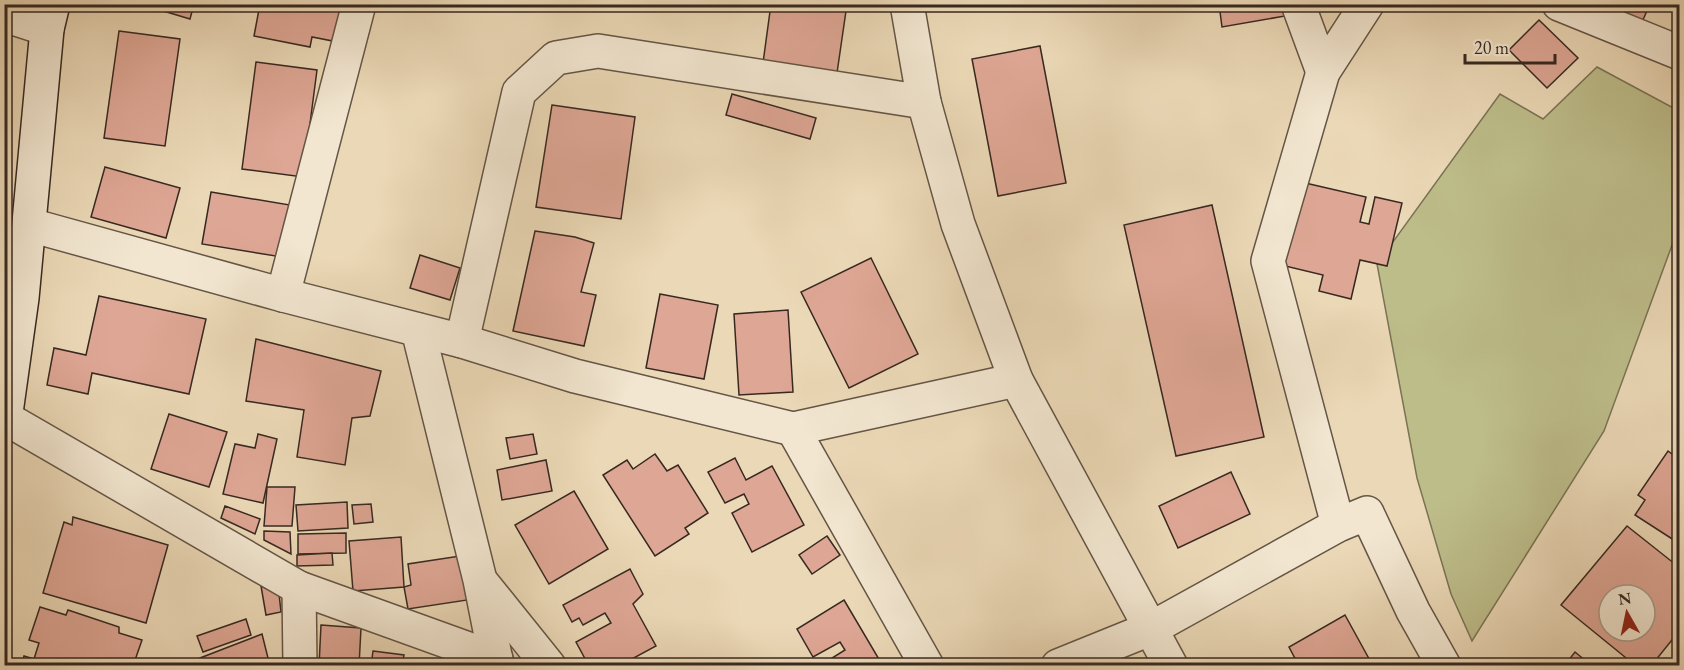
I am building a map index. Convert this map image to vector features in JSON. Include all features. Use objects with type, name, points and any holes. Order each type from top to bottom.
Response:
[{"type":"street","points":[[283,295],[359,4]]},
{"type":"street","points":[[907,4],[924,102],[958,224],[1016,380],[1171,666]]},
{"type":"street","points":[[1298,4],[1323,72]]},
{"type":"street","points":[[1338,525],[1268,261],[1323,72],[1367,4]]},
{"type":"street","points":[[1559,4],[1680,53]]},
{"type":"street","points":[[4,15],[50,17],[30,225],[14,295],[6,423],[299,588],[496,662]]},
{"type":"street","points":[[462,341],[519,92],[556,58],[598,51],[924,102]]},
{"type":"street","points":[[30,225],[283,295],[462,341],[575,376],[793,429],[1016,380]]},
{"type":"street","points":[[418,330],[480,580],[496,662]]},
{"type":"street","points":[[793,429],[927,666]]},
{"type":"street","points":[[1058,666],[1152,628],[1338,525],[1367,513],[1413,611],[1444,666]]},
{"type":"street","points":[[480,580],[549,666]]},
{"type":"street","points":[[299,588],[300,666]]},
{"type":"green space","points":[[1597,67],[1679,111],[1679,226],[1604,431],[1472,641],[1451,594],[1417,478],[1377,264],[1500,94],[1543,119]]},
{"type":"building","points":[[140,4],[194,4],[190,19]]},
{"type":"building","points":[[260,4],[345,4],[338,42],[312,37],[310,47],[254,36]]},
{"type":"building","points":[[771,4],[847,4],[837,73],[763,63]]},
{"type":"building","points":[[1219,4],[1283,4],[1285,16],[1222,27]]},
{"type":"building","points":[[1574,4],[1650,4],[1638,31]]},
{"type":"building","points":[[1539,20],[1578,58],[1547,88],[1509,50]]},
{"type":"building","points":[[119,31],[180,39],[165,146],[104,138]]},
{"type":"building","points":[[1040,46],[1066,183],[998,196],[972,59]]},
{"type":"building","points":[[256,62],[317,70],[303,177],[242,169]]},
{"type":"building","points":[[732,94],[816,118],[810,139],[726,115]]},
{"type":"building","points":[[552,105],[635,117],[621,219],[536,207]]},
{"type":"building","points":[[105,167],[180,188],[166,238],[91,217]]},
{"type":"building","points":[[1301,182],[1366,197],[1360,222],[1369,224],[1375,197],[1402,203],[1387,266],[1360,260],[1351,299],[1319,291],[1323,275],[1281,265]]},
{"type":"building","points":[[211,192],[296,206],[288,258],[202,244]]},
{"type":"building","points":[[1212,205],[1264,437],[1176,456],[1124,225]]},
{"type":"building","points":[[535,231],[575,237],[594,243],[581,292],[596,295],[584,346],[513,331]]},
{"type":"building","points":[[420,255],[460,268],[450,300],[410,288]]},
{"type":"building","points":[[871,258],[918,354],[849,388],[801,292]]},
{"type":"building","points":[[660,294],[718,305],[704,379],[646,368]]},
{"type":"building","points":[[99,296],[206,319],[189,394],[92,373],[88,394],[47,385],[54,348],[86,355]]},
{"type":"building","points":[[788,310],[793,392],[739,395],[734,314]]},
{"type":"building","points":[[256,339],[381,371],[370,416],[352,418],[345,465],[297,457],[304,410],[246,401]]},
{"type":"building","points":[[169,414],[227,432],[209,487],[151,469]]},
{"type":"building","points":[[258,434],[277,439],[263,503],[223,494],[235,444],[255,448]]},
{"type":"building","points":[[533,434],[537,454],[510,459],[506,438]]},
{"type":"building","points":[[1680,443],[1680,544],[1635,515],[1645,500],[1638,495],[1668,451],[1672,454]]},
{"type":"building","points":[[655,454],[667,471],[678,465],[708,513],[685,528],[689,534],[655,556],[603,475],[627,460],[633,469]]},
{"type":"building","points":[[735,458],[746,480],[772,466],[804,525],[752,552],[732,513],[749,504],[744,494],[725,503],[708,472]]},
{"type":"building","points":[[546,460],[552,491],[502,500],[497,470]]},
{"type":"building","points":[[1231,472],[1250,514],[1178,548],[1159,506]]},
{"type":"building","points":[[267,487],[295,487],[292,526],[264,526]]},
{"type":"building","points":[[574,491],[608,549],[549,584],[515,525]]},
{"type":"building","points":[[347,502],[348,528],[298,531],[296,505]]},
{"type":"building","points":[[371,504],[373,522],[354,524],[352,505]]},
{"type":"building","points":[[225,506],[260,519],[255,534],[221,518]]},
{"type":"building","points":[[73,517],[168,545],[146,623],[43,593],[64,522],[72,525]]},
{"type":"building","points":[[1627,526],[1680,568],[1680,630],[1651,666],[1636,666],[1608,643],[1657,643],[1657,583],[1597,583],[1597,634],[1561,605]]},
{"type":"building","points":[[264,531],[290,532],[291,554],[264,540]]},
{"type":"building","points":[[346,533],[346,553],[298,554],[298,534]]},
{"type":"building","points":[[827,536],[840,555],[812,574],[799,555]]},
{"type":"building","points":[[401,537],[404,587],[353,591],[349,541]]},
{"type":"building","points":[[332,553],[333,565],[297,566],[297,555]]},
{"type":"building","points":[[460,556],[474,599],[408,609],[404,587],[411,585],[408,564]]},
{"type":"building","points":[[630,569],[643,594],[633,604],[656,646],[619,666],[589,666],[576,642],[611,623],[605,613],[583,625],[579,618],[572,622],[563,605]]},
{"type":"building","points":[[261,586],[279,594],[281,612],[266,615]]},
{"type":"building","points":[[844,600],[883,666],[825,666],[824,663],[845,650],[840,642],[813,657],[797,629]]},
{"type":"building","points":[[40,607],[66,615],[68,610],[119,627],[119,633],[142,640],[133,666],[21,666],[24,656],[34,659],[39,643],[29,640]]},
{"type":"building","points":[[1345,615],[1373,666],[1299,666],[1289,647]]},
{"type":"building","points":[[246,619],[251,635],[203,652],[197,636]]},
{"type":"building","points":[[321,625],[361,628],[359,666],[319,666]]},
{"type":"building","points":[[262,634],[270,666],[203,666],[200,658]]},
{"type":"building","points":[[373,651],[404,655],[402,666],[371,666]]},
{"type":"building","points":[[1575,652],[1592,666],[1564,666]]}]
